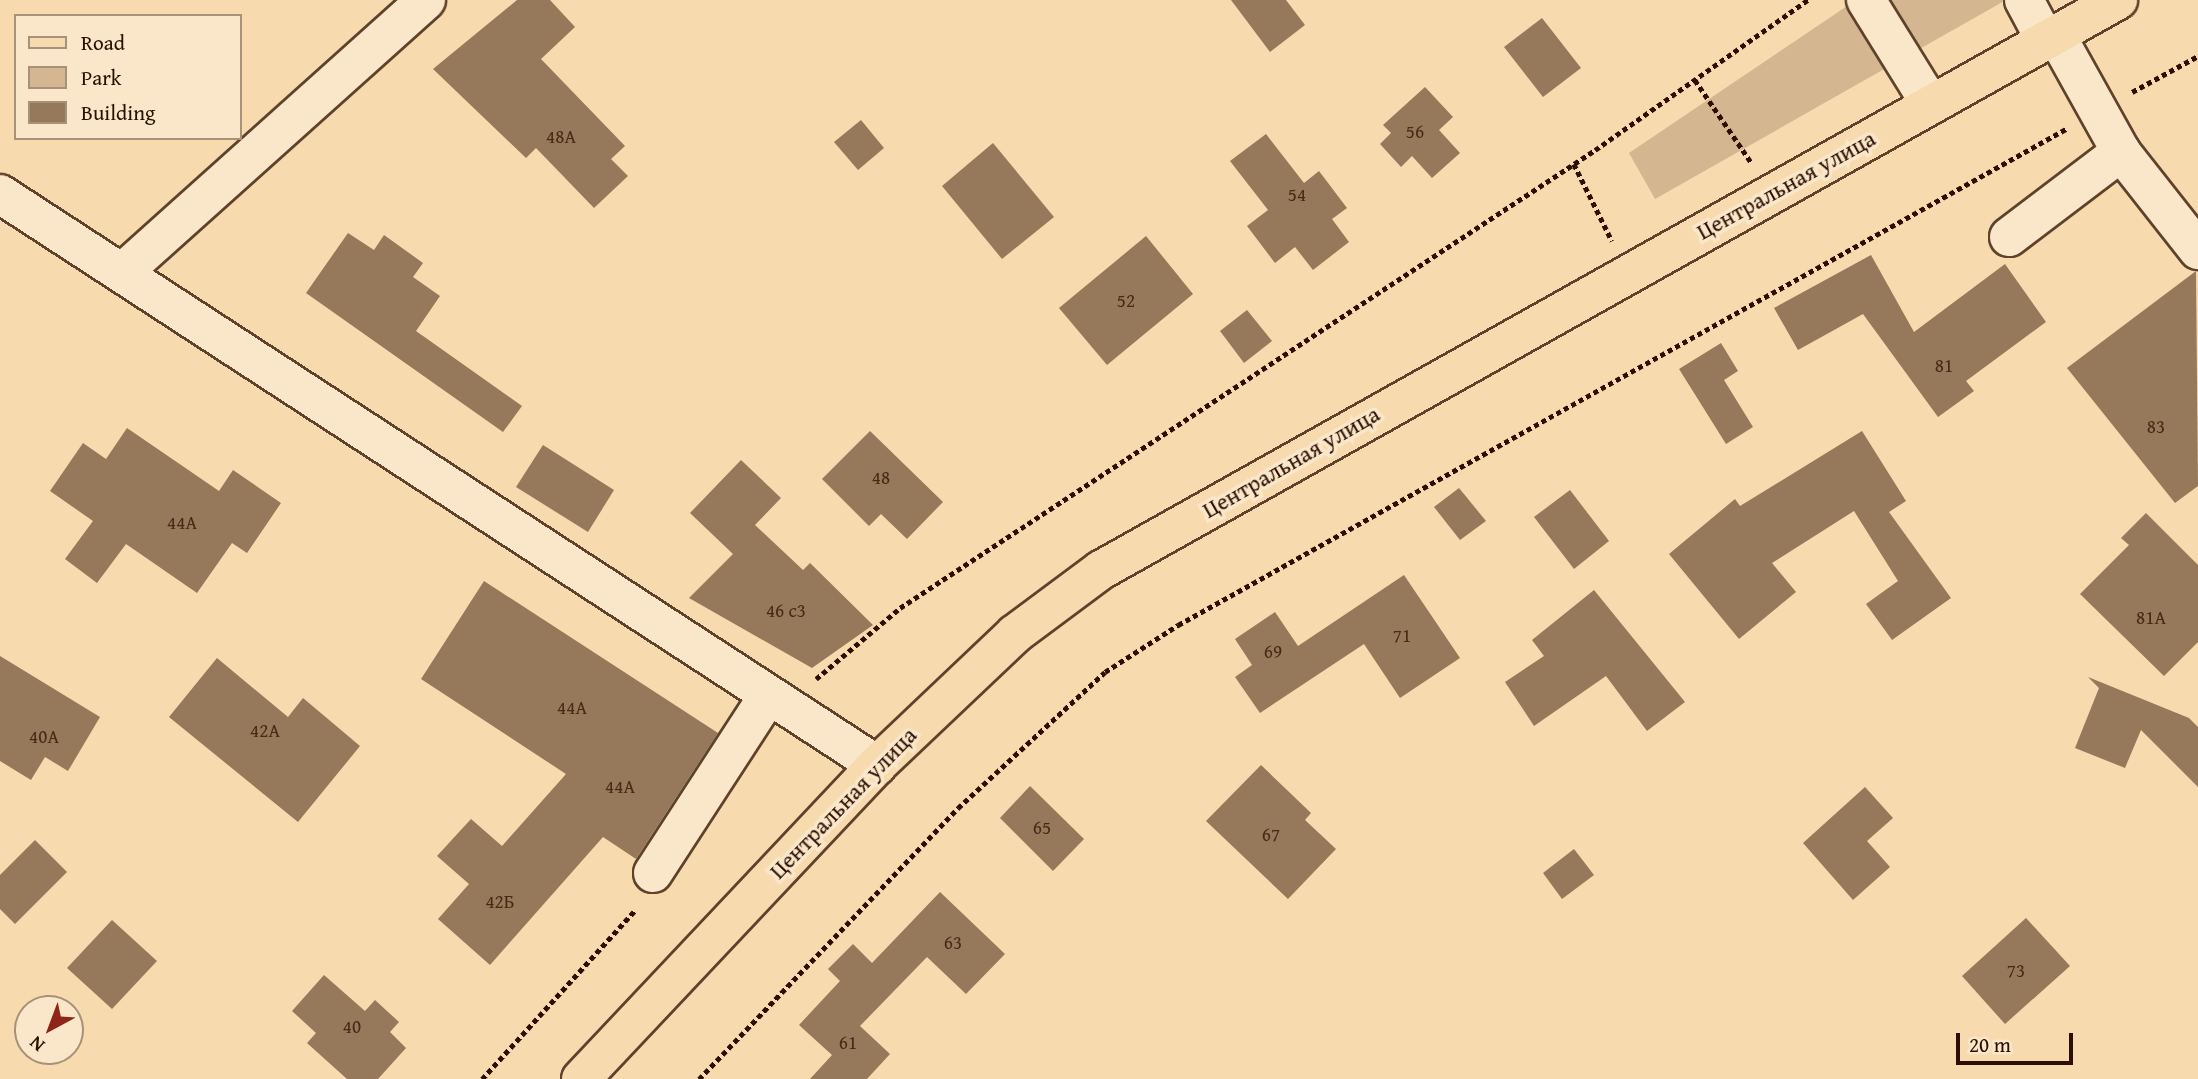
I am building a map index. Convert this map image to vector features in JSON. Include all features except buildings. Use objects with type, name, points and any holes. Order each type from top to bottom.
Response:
[{"type":"main road","name":"Центральная улица","points":[[581,1079],[877,765],[1015,634],[1101,570],[2118,0]]},
{"type":"street","points":[[123,272],[426,0]]},
{"type":"street","points":[[1866,0],[1931,104]]},
{"type":"street","points":[[2024,0],[2098,111],[2121,152],[2198,250]]},
{"type":"street","points":[[2009,237],[2121,152]]},
{"type":"street","points":[[0,194],[877,765]]},
{"type":"street","points":[[653,873],[776,701]]},
{"type":"path","points":[[776,701],[900,608],[1574,164],[1808,0]]},
{"type":"path","points":[[699,1079],[958,808],[1105,672],[1178,625],[2198,56]]},
{"type":"path","points":[[1695,80],[1757,172]]},
{"type":"path","points":[[1574,164],[1628,273]]},
{"type":"path","points":[[482,1079],[631,921],[653,873]]},
{"type":"green space","points":[[1856,0],[2006,0],[1655,199],[1629,153]]}]
